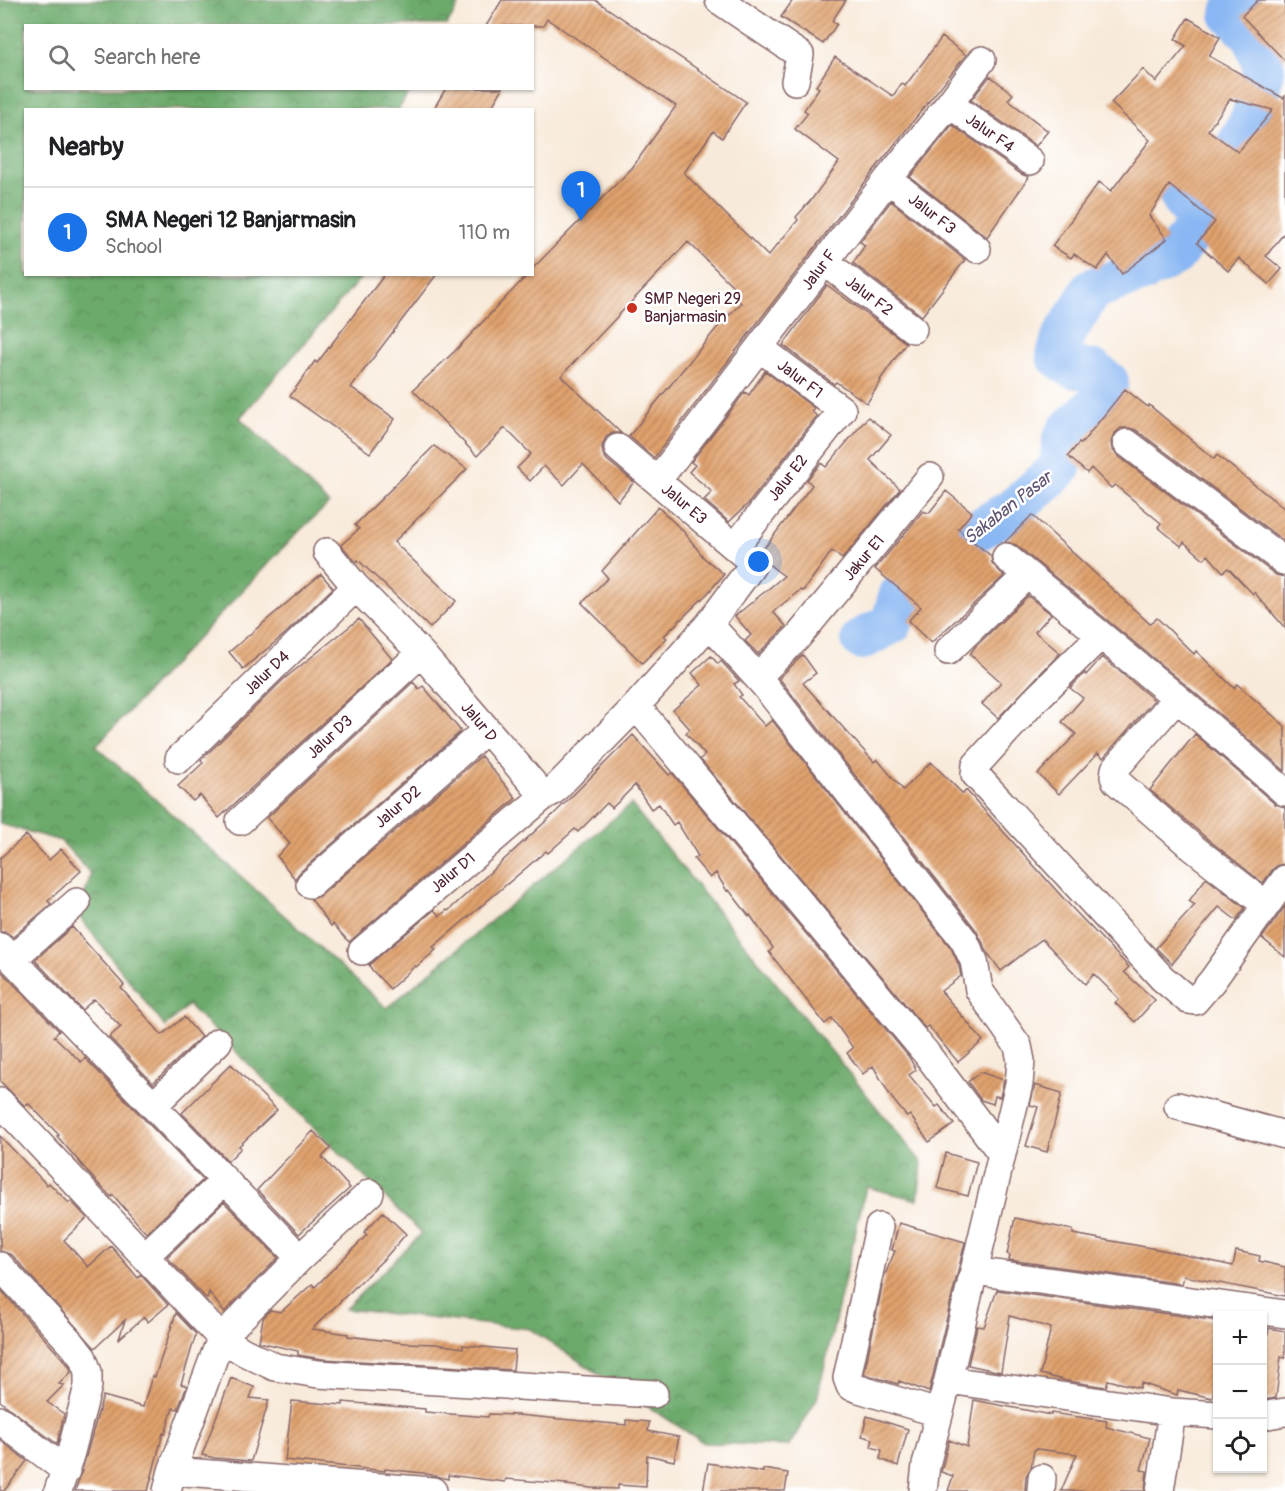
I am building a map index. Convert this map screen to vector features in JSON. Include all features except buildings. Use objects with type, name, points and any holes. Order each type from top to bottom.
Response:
[{"type":"street","points":[[719,0],[751,8],[800,55],[795,81]]},
{"type":"street","name":"Jalur F","points":[[657,481],[982,60]]},
{"type":"street","name":"Jalur F4","points":[[949,104],[1030,161]]},
{"type":"street","name":"Jalur F3","points":[[888,179],[977,249]]},
{"type":"street","name":"Jalur F2","points":[[825,262],[913,329]]},
{"type":"street","name":"Jalur F1","points":[[760,348],[842,410]]},
{"type":"street","name":"Jalur E2","points":[[710,624],[752,566],[743,554],[842,410]]},
{"type":"street","points":[[1127,443],[1285,562]]},
{"type":"street","name":"Jalur E3","points":[[618,448],[743,554]]},
{"type":"street","name":"Jakur E1","points":[[757,677],[797,638],[930,477]]},
{"type":"street","name":"Jalur D","points":[[327,552],[356,587],[421,653],[544,796]]},
{"type":"street","points":[[1006,557],[1177,698],[1285,792]]},
{"type":"street","points":[[948,651],[1027,575]]},
{"type":"street","name":"Jalur D4","points":[[179,759],[356,587]]},
{"type":"street","points":[[544,796],[552,792],[636,706],[710,624],[757,677],[964,940],[974,961],[979,990],[1018,1046],[1021,1061],[1019,1084],[948,1380],[938,1413],[926,1465],[923,1491]]},
{"type":"street","points":[[1100,636],[1035,700],[976,765],[975,774],[1162,978],[1188,1000],[1196,1001],[1285,879]]},
{"type":"street","name":"Jalur D3","points":[[240,821],[421,653]]},
{"type":"street","points":[[1177,698],[1116,769],[1114,777],[1192,847],[1266,905]]},
{"type":"street","points":[[636,706],[926,1053],[1002,1154]]},
{"type":"street","name":"Jalur D2","points":[[310,884],[486,730]]},
{"type":"street","name":"Jalur D1","points":[[362,951],[544,796]]},
{"type":"street","points":[[77,902],[6,953],[300,1258]]},
{"type":"street","points":[[153,1106],[218,1042]]},
{"type":"street","points":[[0,1102],[221,1338],[244,1353],[275,1367],[318,1374],[654,1394]]},
{"type":"street","points":[[1178,1106],[1285,1135]]},
{"type":"street","points":[[146,1256],[224,1181]]},
{"type":"street","points":[[370,1193],[300,1258],[221,1338],[170,1481],[433,1491]]},
{"type":"street","points":[[879,1227],[847,1378],[850,1386],[938,1413]]},
{"type":"street","points":[[0,1266],[83,1358],[88,1372],[88,1386],[62,1481],[0,1420]]},
{"type":"street","points":[[974,1271],[1285,1314]]},
{"type":"street","points":[[948,1380],[1172,1412],[1213,1415]]},
{"type":"street","points":[[1160,1491],[1172,1412]]},
{"type":"street","points":[[1267,1415],[1285,1412]]},
{"type":"green space","points":[[0,0],[462,0],[448,24],[24,24],[24,90],[410,90],[400,108],[24,108],[24,276],[362,276],[240,418],[329,504],[296,534],[96,746],[387,1008],[631,804],[922,1163],[918,1200],[866,1187],[817,1399],[789,1446],[704,1443],[530,1329],[345,1309],[422,1233],[188,1005],[165,1027],[78,915],[91,874],[61,841],[0,824]]},
{"type":"waterway","name":"Sakaban Pasar","points":[[862,639],[892,623],[899,596],[911,589],[924,588],[968,536],[1013,509],[1060,468],[1063,439],[1069,429],[1102,399],[1108,382],[1094,371],[1072,367],[1057,356],[1062,339],[1092,289],[1142,272],[1175,255],[1199,223],[1181,197],[1184,187],[1194,173],[1234,151],[1252,117],[1264,69],[1254,37],[1231,14],[1239,0]]},
{"type":"place","name":"SMA Negeri 12 Banjarmasin","points":[[581,221]]},
{"type":"place","name":"SMP Negeri 29 Banjarmasin","points":[[632,308]]}]
